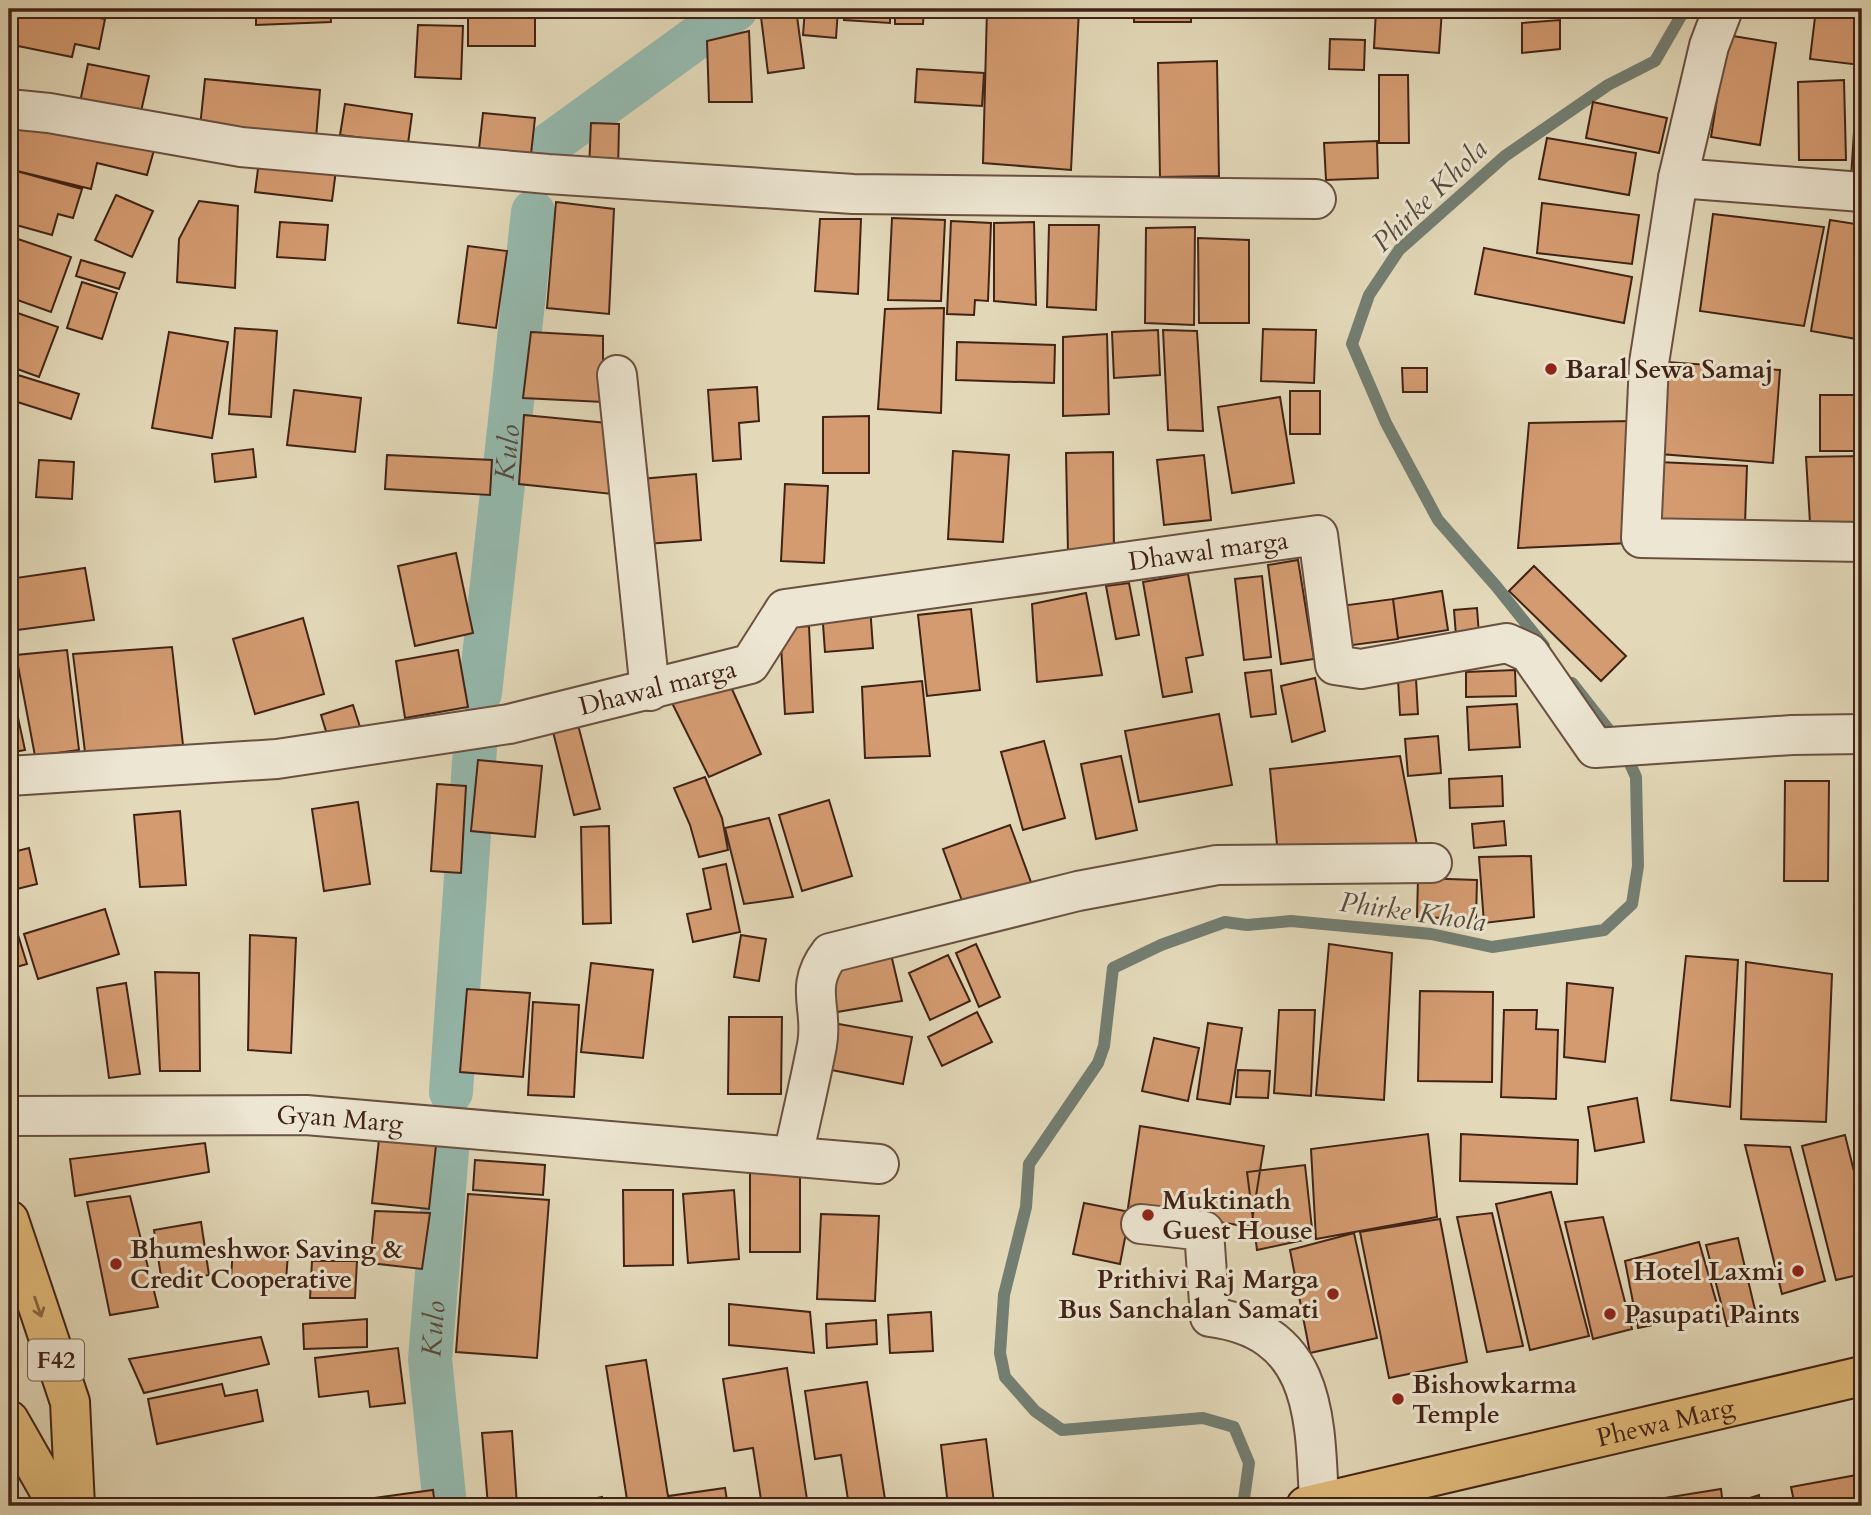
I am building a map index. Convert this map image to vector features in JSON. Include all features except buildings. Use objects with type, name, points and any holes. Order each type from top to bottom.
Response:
[{"type":"highway","name":"F42","points":[[9,1220],[71,1402],[75,1506]]},
{"type":"highway","name":"Phewa Marg","points":[[1312,1505],[1393,1496],[1862,1376]]},
{"type":"highway","points":[[9,1420],[58,1506]]},
{"type":"street","points":[[1723,9],[1709,46],[1678,178],[1649,363],[1641,538],[1862,542]]},
{"type":"street","points":[[9,109],[49,113],[241,147],[548,174],[853,194],[1316,199]]},
{"type":"street","points":[[1678,178],[1862,192]]},
{"type":"street","points":[[617,375],[650,691]]},
{"type":"street","name":"Dhawal marga","points":[[9,776],[277,759],[509,724],[750,664],[785,609],[1318,535],[1335,665],[1361,669],[1507,643],[1529,653],[1595,748],[1862,734]]},
{"type":"street","points":[[793,1156],[818,1041],[814,993],[818,968],[831,953],[1078,891],[1217,865],[1432,863]]},
{"type":"street","name":"Gyan Marg","points":[[9,1116],[306,1115],[879,1164]]},
{"type":"street","points":[[1141,1224],[1204,1231],[1210,1317],[1237,1320],[1273,1338],[1297,1367],[1315,1418],[1312,1505]]},
{"type":"waterway","name":"Kulo","points":[[539,152],[736,9]]},
{"type":"waterway","name":"Phirke Khola","points":[[1544,646],[1438,520],[1386,423],[1352,344],[1369,295],[1399,250],[1505,156],[1608,85],[1655,61],[1685,9]]},
{"type":"waterway","name":"Kulo","points":[[480,693],[533,212]]},
{"type":"waterway","name":"Phirke Khola","points":[[1243,1506],[1249,1463],[1234,1427],[1203,1418],[1062,1430],[1035,1411],[1005,1377],[1000,1353],[1004,1295],[1026,1207],[1029,1164],[1098,1063],[1104,1046],[1113,968],[1161,945],[1225,922],[1247,925],[1291,921],[1431,934],[1492,947],[1604,930],[1632,904],[1638,866],[1636,777],[1623,748],[1572,683]]},
{"type":"waterway","name":"Kulo","points":[[451,1092],[475,748]]},
{"type":"waterway","name":"Kulo","points":[[445,1506],[430,1359],[447,1151]]},
{"type":"place","name":"Baral Sewa Samaj","points":[[1551,369]]},
{"type":"place","name":"Muktinath Guest House","points":[[1148,1215]]},
{"type":"place","name":"Bhumeshwor Saving & Credit Cooperative","points":[[116,1264]]},
{"type":"place","name":"Hotel Laxmi","points":[[1798,1271]]},
{"type":"place","name":"Prithivi Raj Marga Bus Sanchalan Samati","points":[[1333,1294]]},
{"type":"place","name":"Pasupati Paints","points":[[1610,1314]]},
{"type":"place","name":"Bishowkarma Temple","points":[[1398,1399]]}]
